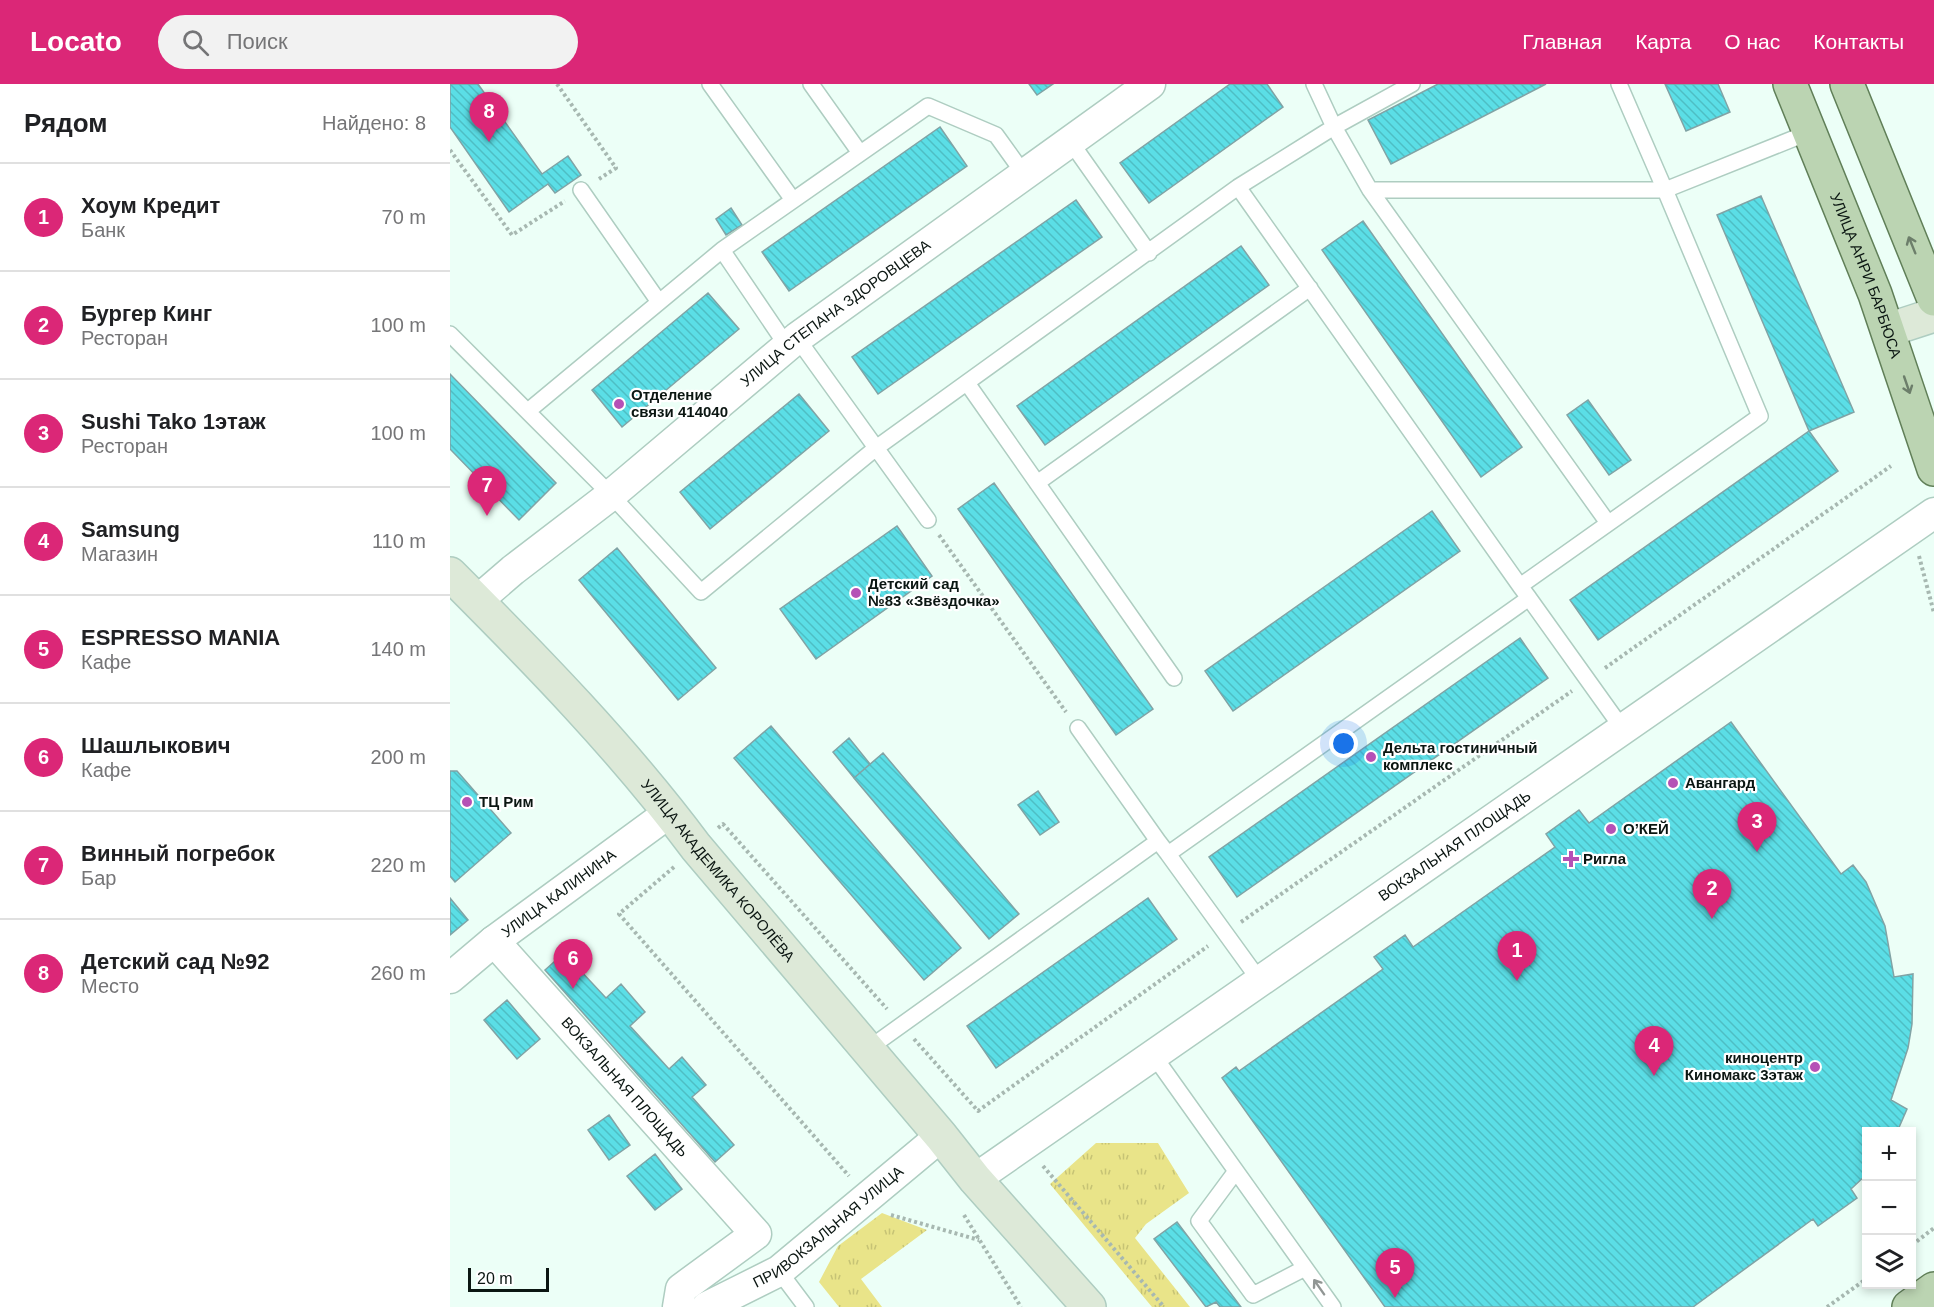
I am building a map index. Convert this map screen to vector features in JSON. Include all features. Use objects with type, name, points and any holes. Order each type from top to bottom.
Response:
[{"type":"main road","name":"УЛИЦА АНРИ БАРБЮСА","points":[[1790,84],[1888,330],[1934,469]]},
{"type":"main road","points":[[1847,84],[1934,299]]},
{"type":"main road","points":[[1888,330],[1934,315]]},
{"type":"main road","name":"УЛИЦА АКАДЕМИКА КОРОЛЁВА","points":[[450,574],[575,703],[670,812],[696,847],[975,1179]]},
{"type":"main road","points":[[975,1179],[1058,1307]]},
{"type":"main road","points":[[975,1179],[1089,1307]]},
{"type":"main road","points":[[1909,1307],[1934,1289]]},
{"type":"street","name":"УЛИЦА СТЕПАНА ЗДОРОВЦЕВА","points":[[477,601],[611,495],[792,342],[1150,84]]},
{"type":"street","name":"ВОКЗАЛЬНАЯ ПЛОЩАДЬ","points":[[975,1179],[1934,513]]},
{"type":"street","name":"УЛИЦА КАЛИНИНА","points":[[450,978],[494,941],[670,812]]},
{"type":"street","name":"ВОКЗАЛЬНАЯ ПЛОЩАДЬ","points":[[494,941],[756,1234],[681,1289],[678,1307]]},
{"type":"street","name":"ПРИВОКЗАЛЬНАЯ УЛИЦА","points":[[707,1307],[779,1271],[941,1136]]},
{"type":"lane","points":[[710,84],[793,200]]},
{"type":"lane","points":[[811,84],[860,153]]},
{"type":"lane","points":[[1314,84],[1334,127],[1370,190],[1608,523]]},
{"type":"lane","points":[[450,334],[611,495],[701,592],[876,448],[1238,187],[1334,127],[1412,84]]},
{"type":"lane","points":[[1168,854],[1525,592],[1608,523],[1760,417],[1619,84]]},
{"type":"lane","points":[[528,411],[722,250],[928,106],[996,135],[1024,174]]},
{"type":"lane","points":[[1370,190],[1665,190],[1810,132]]},
{"type":"lane","points":[[1070,141],[1149,253]]},
{"type":"lane","points":[[1238,187],[1622,729]]},
{"type":"lane","points":[[581,190],[659,303]]},
{"type":"lane","points":[[722,250],[876,448],[928,520]]},
{"type":"lane","points":[[1037,483],[1310,288]]},
{"type":"lane","points":[[967,383],[1174,678]]},
{"type":"lane","points":[[1078,728],[1260,981]]},
{"type":"lane","points":[[868,1049],[1158,841]]},
{"type":"lane","points":[[1154,1056],[1333,1307]]},
{"type":"lane","points":[[1236,1171],[1199,1221],[1253,1295],[1305,1268]]},
{"type":"lane","points":[[779,1271],[806,1307]]},
{"type":"path","points":[[450,150],[512,236],[616,168],[557,84]]},
{"type":"path","points":[[979,1240],[882,1213],[619,914],[723,824],[978,1111],[1225,933],[1891,466]]},
{"type":"path","points":[[928,520],[1078,728]]},
{"type":"path","points":[[1917,551],[1934,613]]},
{"type":"path","points":[[1040,1162],[1164,1307]]},
{"type":"path","points":[[961,1210],[1022,1307]]},
{"type":"path","points":[[1916,1241],[1934,1228]]},
{"type":"path","points":[[1827,1307],[1862,1283]]},
{"type":"green space","points":[[1096,1143],[1158,1143],[1189,1193],[1146,1224],[1135,1238],[1190,1307],[1152,1307],[1050,1184]]},
{"type":"green space","points":[[882,1213],[927,1230],[861,1279],[882,1307],[839,1307],[819,1282],[838,1246]]},
{"type":"building","points":[[450,84],[478,84],[542,174],[568,156],[581,175],[555,193],[548,184],[509,212],[450,127]]},
{"type":"building","points":[[1029,84],[1053,84],[1037,95]]},
{"type":"building","points":[[1230,84],[1267,84],[1283,107],[1149,203],[1120,163]]},
{"type":"building","points":[[1438,84],[1546,84],[1391,164],[1368,120]]},
{"type":"building","points":[[1665,84],[1718,84],[1730,112],[1686,131]]},
{"type":"building","points":[[940,127],[967,166],[789,291],[762,252]]},
{"type":"building","points":[[1761,196],[1854,412],[1809,431],[1717,215]]},
{"type":"building","points":[[1076,200],[1102,237],[878,394],[852,357]]},
{"type":"building","points":[[731,208],[742,225],[726,235],[716,219]]},
{"type":"building","points":[[1363,221],[1522,447],[1481,477],[1322,250]]},
{"type":"building","points":[[1241,246],[1269,285],[1045,445],[1017,406]]},
{"type":"building","points":[[708,293],[739,329],[622,427],[592,390]]},
{"type":"building","points":[[450,374],[556,483],[519,520],[450,449]]},
{"type":"building","points":[[799,394],[829,431],[710,529],[680,492]]},
{"type":"building","points":[[1588,400],[1631,460],[1609,475],[1567,415]]},
{"type":"building","points":[[1809,431],[1838,471],[1598,640],[1570,600]]},
{"type":"building","points":[[994,483],[1153,709],[1116,735],[958,509]]},
{"type":"building","points":[[1432,511],[1460,551],[1233,711],[1205,671]]},
{"type":"building","name":"Детский сад №83 «Звёздочка»","points":[[897,526],[932,576],[816,659],[780,609]]},
{"type":"building","points":[[617,548],[716,668],[678,700],[579,580]]},
{"type":"building","points":[[1520,638],[1548,678],[1237,897],[1209,857]]},
{"type":"building","points":[[1731,722],[1841,874],[1853,865],[1866,882],[1885,926],[1894,977],[1913,974],[1912,1024],[1908,1048],[1891,1100],[1907,1109],[1899,1127],[1862,1127],[1862,1179],[1851,1189],[1857,1198],[1818,1226],[1813,1219],[1693,1307],[1385,1307],[1222,1078],[1236,1067],[1239,1071],[1383,969],[1374,957],[1405,935],[1413,947],[1555,847],[1546,834],[1579,810],[1589,823]]},
{"type":"building","points":[[771,726],[961,948],[924,980],[734,758]]},
{"type":"building","points":[[849,738],[870,764],[854,778],[833,752]]},
{"type":"building","points":[[883,753],[1019,914],[989,939],[854,778]]},
{"type":"building","name":"ТЦ Рим","points":[[450,771],[457,771],[511,833],[455,882],[450,876]]},
{"type":"building","points":[[1038,791],[1059,822],[1040,835],[1018,805]]},
{"type":"building","points":[[450,898],[468,920],[450,935]]},
{"type":"building","points":[[1148,898],[1177,939],[996,1068],[967,1026]]},
{"type":"building","points":[[564,953],[606,998],[621,984],[645,1012],[630,1026],[669,1069],[682,1057],[706,1085],[692,1097],[734,1145],[715,1162],[545,970]]},
{"type":"building","points":[[507,1000],[540,1039],[517,1059],[484,1020]]},
{"type":"building","points":[[609,1115],[630,1145],[609,1160],[588,1130]]},
{"type":"building","points":[[655,1154],[682,1189],[655,1210],[627,1176]]},
{"type":"building","points":[[1177,1222],[1241,1307],[1220,1307],[1216,1302],[1206,1307],[1154,1239]]},
{"type":"place","name":"Детский сад №92","points":[[489,142]]},
{"type":"place","name":"Отделение связи 414040","points":[[619,404]]},
{"type":"place","name":"Винный погребок","points":[[487,516]]},
{"type":"place","name":"Детский сад №83 «Звёздочка»","points":[[856,593]]},
{"type":"place","name":"Дельта гостиничный комплекс","points":[[1371,757]]},
{"type":"place","name":"Авангард","points":[[1673,783]]},
{"type":"place","name":"ТЦ Рим","points":[[467,802]]},
{"type":"place","name":"О’КЕЙ","points":[[1611,829]]},
{"type":"place","name":"Sushi Tako 1этаж","points":[[1757,852]]},
{"type":"place","name":"Ригла","points":[[1571,859]]},
{"type":"place","name":"Бургер Кинг","points":[[1712,919]]},
{"type":"place","name":"Хоум Кредит","points":[[1517,981]]},
{"type":"place","name":"Шашлыкович","points":[[573,989]]},
{"type":"place","name":"киноцентр Киномакс 3этаж","points":[[1815,1067]]},
{"type":"place","name":"Samsung","points":[[1654,1076]]},
{"type":"place","name":"ESPRESSO MANIA","points":[[1395,1298]]}]
